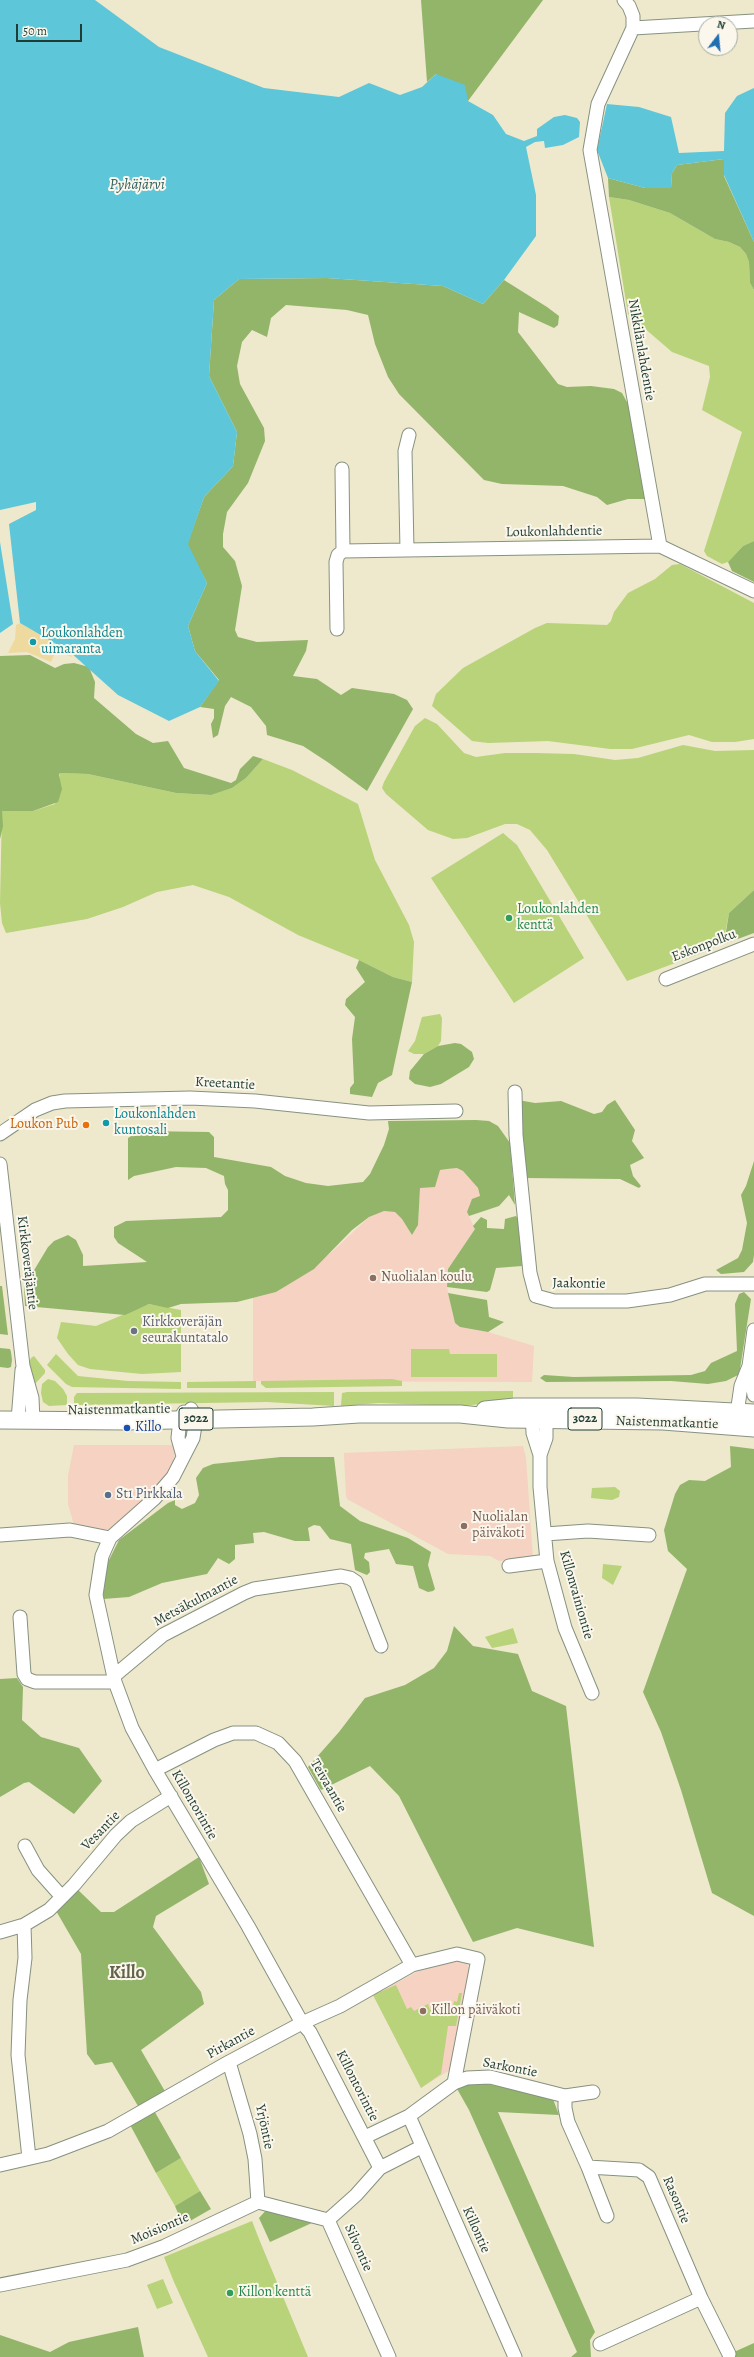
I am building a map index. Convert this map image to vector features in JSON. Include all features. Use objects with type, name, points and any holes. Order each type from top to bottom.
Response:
[{"type":"main road","name":"Naistenmatkantie","points":[[0,1420],[25,1415],[188,1414],[313,1417],[359,1414],[460,1414],[494,1408],[539,1413],[663,1420],[749,1418]]},
{"type":"main road","name":"Naistenmatkantie","points":[[0,1410],[25,1415]]},
{"type":"street","points":[[624,0],[629,6],[633,16],[632,28],[754,21]]},
{"type":"street","name":"Nikkilänlahdentie","points":[[632,28],[598,104],[591,138],[591,160],[660,546]]},
{"type":"street","points":[[407,550],[405,451],[409,435]]},
{"type":"street","points":[[337,629],[336,562],[338,555],[343,551],[342,469]]},
{"type":"street","name":"Loukonlahdentie","points":[[343,551],[660,546],[754,591]]},
{"type":"street","name":"Eskonpolku","points":[[666,979],[754,944]]},
{"type":"street","name":"Jaakontie","points":[[515,1092],[516,1135],[530,1273],[536,1296],[554,1301],[627,1300],[670,1296],[705,1284],[754,1284]]},
{"type":"street","name":"Kreetantie","points":[[0,1134],[35,1110],[52,1103],[65,1101],[190,1098],[255,1101],[369,1113],[456,1111]]},
{"type":"street","name":"Kirkkoveräjäntie","points":[[0,1164],[22,1366],[32,1398],[25,1415]]},
{"type":"street","points":[[749,1418],[741,1386],[748,1366],[754,1330]]},
{"type":"street","points":[[748,1366],[754,1395]]},
{"type":"street","name":"Killonvainiontie","points":[[539,1413],[535,1442],[540,1455],[541,1504],[547,1561],[565,1628],[592,1693]]},
{"type":"street","name":"Killontorintie","points":[[188,1414],[178,1438],[183,1456],[163,1490],[110,1538],[101,1561],[96,1594],[115,1679],[132,1728],[302,2023],[310,2032],[380,2168]]},
{"type":"street","points":[[0,1535],[70,1530],[110,1538]]},
{"type":"street","points":[[545,1534],[588,1531],[649,1535]]},
{"type":"street","points":[[508,1566],[547,1561]]},
{"type":"street","name":"Metsäkulmantie","points":[[115,1679],[163,1635],[244,1593],[254,1589],[341,1576],[350,1578],[356,1582],[381,1646]]},
{"type":"street","points":[[20,1617],[24,1674],[27,1679],[35,1682],[115,1679]]},
{"type":"street","name":"Teivaantie","points":[[155,1770],[214,1740],[233,1733],[256,1733],[278,1743],[295,1760],[412,1965]]},
{"type":"street","name":"Vesantie","points":[[0,1932],[24,1926],[49,1910],[116,1834],[131,1821],[171,1796]]},
{"type":"street","points":[[25,1846],[38,1870],[62,1897]]},
{"type":"street","points":[[24,1926],[25,1958],[20,2000],[18,2055],[29,2158]]},
{"type":"street","name":"Pirkantie","points":[[0,2165],[80,2143],[108,2131],[229,2062],[302,2023],[340,2006],[412,1965],[457,1954],[478,1959],[454,2083]]},
{"type":"street","name":"Yrjöntie","points":[[229,2062],[250,2134],[255,2159],[258,2202]]},
{"type":"street","name":"Sarkontie","points":[[364,2137],[409,2116],[454,2083],[467,2078],[490,2077],[565,2096],[593,2092]]},
{"type":"street","points":[[565,2096],[564,2108],[568,2122],[588,2167],[607,2216]]},
{"type":"street","name":"Killontie","points":[[409,2116],[421,2147],[515,2357]]},
{"type":"street","points":[[380,2168],[421,2147]]},
{"type":"street","name":"Rasontie","points":[[588,2167],[645,2172],[701,2298],[729,2354]]},
{"type":"street","name":"Silvontie","points":[[380,2168],[356,2195],[328,2220],[389,2357]]},
{"type":"street","points":[[258,2202],[328,2220]]},
{"type":"street","name":"Moisiontie","points":[[0,2285],[67,2274],[132,2258],[165,2246],[258,2202]]},
{"type":"street","points":[[600,2344],[701,2298]]},
{"type":"shaded area","name":"Nuolialan koulu","points":[[457,1168],[463,1171],[478,1188],[480,1197],[467,1212],[475,1229],[448,1269],[447,1287],[455,1323],[460,1327],[488,1332],[534,1346],[532,1382],[253,1381],[253,1298],[276,1292],[333,1251],[369,1217],[384,1211],[395,1212],[402,1219],[412,1235],[418,1225],[420,1188],[440,1170]]},
{"type":"shaded area","points":[[74,1445],[173,1445],[176,1449],[172,1466],[157,1488],[113,1529],[103,1530],[74,1525],[68,1504],[68,1476]]},
{"type":"shaded area","name":"Nuolialan päiväkoti","points":[[523,1446],[526,1458],[533,1558],[528,1560],[499,1561],[490,1556],[448,1554],[347,1499],[346,1496],[344,1453]]},
{"type":"shaded area","name":"Killon päiväkoti","points":[[459,1960],[466,1962],[469,1968],[472,1991],[453,2068],[421,2088],[373,1995],[419,1971]]},
{"type":"green space","points":[[421,0],[543,0],[468,101],[436,74],[427,82]]},
{"type":"green space","points":[[724,159],[724,176],[754,242],[754,290],[750,283],[749,262],[746,254],[740,247],[729,242],[715,239],[670,213],[629,200],[609,197],[608,178],[645,188],[671,188],[672,173],[677,165]]},
{"type":"green space","points":[[609,197],[629,200],[670,213],[715,239],[729,242],[740,247],[746,254],[749,262],[750,283],[754,290],[754,541],[743,546],[728,562],[722,564],[707,556],[704,551],[742,432],[702,410],[710,377],[709,366],[672,352],[628,314]]},
{"type":"green space","points":[[327,278],[443,286],[483,304],[504,280],[547,307],[559,316],[558,325],[554,328],[519,312],[518,332],[558,384],[567,387],[591,386],[614,389],[622,393],[628,404],[647,499],[628,499],[607,505],[597,497],[563,486],[502,484],[484,480],[399,394],[388,377],[375,344],[368,315],[347,310],[286,305],[271,318],[267,337],[252,330],[242,342],[237,366],[240,384],[264,428],[265,441],[248,483],[227,512],[223,534],[223,547],[235,561],[242,586],[235,630],[238,637],[257,642],[308,640],[306,651],[293,676],[317,679],[341,695],[352,688],[394,694],[407,700],[413,709],[367,791],[303,746],[267,735],[266,726],[251,707],[231,697],[225,706],[218,735],[213,738],[211,724],[214,718],[214,709],[200,707],[219,680],[195,651],[188,626],[207,583],[187,545],[204,497],[233,466],[237,432],[209,376],[214,300],[239,279]]},
{"type":"green space","points":[[754,541],[754,582],[732,571],[728,562],[743,546]]},
{"type":"green space","points":[[680,564],[754,603],[754,739],[735,742],[712,742],[689,735],[632,749],[610,749],[548,741],[488,743],[472,741],[432,706],[436,694],[463,668],[535,628],[547,623],[607,625],[611,621],[614,612],[628,593],[655,579],[672,565]]},
{"type":"green space","points":[[30,655],[55,668],[64,664],[74,663],[89,667],[95,682],[94,698],[136,734],[153,743],[168,741],[184,768],[231,783],[236,780],[240,769],[253,756],[263,759],[246,778],[232,788],[211,795],[176,793],[88,774],[60,773],[59,775],[62,789],[58,802],[33,811],[2,811],[3,826],[0,839],[0,656]]},
{"type":"green space","points":[[425,718],[437,724],[464,753],[476,757],[505,753],[535,753],[574,754],[615,760],[638,758],[683,745],[715,751],[754,750],[754,890],[729,913],[724,939],[710,950],[627,981],[547,850],[530,830],[517,824],[505,824],[467,838],[453,839],[428,830],[386,794],[382,788],[384,782],[415,726]]},
{"type":"green space","points":[[263,759],[292,770],[358,804],[375,860],[409,925],[414,942],[412,982],[393,977],[359,960],[298,935],[229,897],[193,885],[157,892],[123,907],[87,919],[6,933],[2,923],[0,903],[2,811],[33,811],[55,804],[60,773],[88,774],[176,793],[210,795],[232,788],[246,778]]},
{"type":"green space","name":"Loukonlahden kenttä","points":[[503,833],[517,845],[584,958],[514,1003],[431,878]]},
{"type":"green space","points":[[754,890],[754,933],[724,944],[729,913]]},
{"type":"green space","points":[[359,960],[393,977],[412,982],[392,1075],[378,1083],[372,1097],[350,1094],[350,1088],[354,1083],[352,1039],[355,1017],[345,1005],[346,999],[365,982],[356,968]]},
{"type":"green space","points":[[440,1014],[442,1018],[441,1041],[438,1046],[424,1054],[414,1054],[408,1051],[415,1041],[422,1017]]},
{"type":"green space","points":[[455,1043],[461,1044],[472,1052],[474,1059],[469,1067],[441,1084],[430,1087],[415,1084],[409,1079],[410,1071],[424,1054],[438,1046]]},
{"type":"green space","points":[[518,1100],[535,1103],[561,1101],[594,1114],[602,1112],[607,1105],[615,1100],[635,1130],[632,1141],[644,1158],[630,1165],[633,1176],[641,1186],[639,1188],[620,1179],[526,1178]]},
{"type":"green space","points":[[388,1121],[489,1121],[498,1126],[510,1143],[515,1205],[509,1195],[499,1206],[469,1216],[467,1212],[472,1199],[480,1196],[478,1188],[463,1171],[457,1168],[440,1170],[435,1187],[420,1188],[418,1225],[412,1235],[402,1219],[395,1212],[384,1211],[369,1217],[352,1230],[314,1269],[276,1292],[237,1302],[181,1304],[168,1308],[149,1304],[125,1315],[25,1306],[24,1287],[48,1247],[54,1241],[68,1235],[76,1240],[83,1255],[83,1266],[147,1262],[118,1243],[114,1237],[114,1227],[126,1221],[221,1217],[228,1210],[228,1190],[225,1184],[224,1176],[206,1168],[176,1167],[134,1176],[128,1180],[128,1138],[140,1131],[209,1132],[214,1137],[214,1157],[271,1167],[285,1176],[306,1183],[328,1186],[363,1182],[370,1174],[384,1145],[389,1129]]},
{"type":"green space","points":[[754,1161],[753,1262],[744,1272],[721,1274],[716,1270],[738,1258],[742,1250],[747,1223],[741,1195],[746,1186]]},
{"type":"green space","points":[[516,1216],[518,1219],[522,1266],[496,1268],[490,1290],[487,1292],[447,1287],[448,1269],[475,1229],[473,1226],[481,1217],[487,1220],[487,1228],[504,1229],[505,1219]]},
{"type":"green space","points":[[0,1286],[2,1286],[8,1335],[0,1334]]},
{"type":"green space","points":[[744,1292],[751,1299],[740,1369],[738,1375],[726,1381],[708,1384],[671,1381],[546,1382],[540,1378],[544,1375],[574,1377],[691,1375],[705,1371],[711,1363],[737,1351],[735,1304],[739,1294]]},
{"type":"green space","points":[[448,1293],[487,1300],[489,1317],[504,1322],[488,1332],[460,1327],[455,1323]]},
{"type":"green space","points":[[149,1304],[181,1310],[181,1372],[142,1374],[90,1369],[78,1365],[57,1338],[61,1322],[96,1326]]},
{"type":"green space","points":[[0,1348],[10,1349],[12,1360],[11,1367],[0,1367]]},
{"type":"green space","points":[[411,1349],[449,1349],[450,1354],[497,1354],[497,1377],[411,1377]]},
{"type":"green space","points":[[56,1354],[78,1376],[128,1381],[181,1382],[181,1389],[72,1387],[66,1384],[47,1365]]},
{"type":"green space","points":[[34,1356],[45,1370],[45,1373],[35,1384],[33,1383],[29,1363],[31,1358]]},
{"type":"green space","points":[[48,1379],[55,1381],[63,1389],[67,1396],[67,1405],[49,1406],[43,1402],[41,1393],[42,1384]]},
{"type":"green space","points":[[392,1379],[402,1381],[402,1386],[266,1388],[261,1384],[261,1381]]},
{"type":"green space","points":[[256,1381],[256,1388],[187,1388],[187,1382]]},
{"type":"green space","points":[[513,1391],[513,1402],[456,1406],[379,1403],[341,1406],[342,1393],[347,1392]]},
{"type":"green space","points":[[334,1392],[334,1406],[267,1402],[74,1405],[74,1397],[77,1393]]},
{"type":"green space","points":[[730,1446],[754,1449],[754,1916],[712,1893],[681,1790],[661,1732],[643,1692],[687,1569],[668,1551],[664,1530],[675,1494],[680,1485],[689,1480],[705,1481],[731,1467]]},
{"type":"green space","points":[[281,1457],[334,1457],[340,1506],[360,1521],[408,1538],[431,1552],[428,1565],[435,1589],[428,1592],[419,1588],[413,1566],[396,1564],[389,1549],[365,1553],[364,1558],[369,1562],[370,1572],[367,1575],[355,1570],[351,1544],[330,1539],[320,1526],[314,1525],[308,1528],[310,1541],[295,1541],[264,1532],[253,1533],[254,1543],[235,1545],[235,1559],[229,1564],[218,1558],[207,1574],[162,1583],[129,1597],[103,1599],[107,1564],[119,1540],[168,1503],[175,1500],[175,1505],[182,1509],[195,1503],[199,1495],[196,1478],[203,1468],[213,1464]]},
{"type":"green space","points":[[615,1487],[620,1491],[619,1497],[612,1500],[591,1498],[592,1488]]},
{"type":"green space","points":[[603,1564],[622,1566],[613,1585],[602,1578]]},
{"type":"green space","points":[[454,1626],[473,1646],[518,1654],[532,1691],[566,1706],[594,1947],[517,1928],[473,1942],[399,1796],[370,1766],[321,1790],[308,1767],[339,1732],[365,1698],[405,1685],[434,1668],[447,1651]]},
{"type":"green space","points":[[513,1628],[518,1643],[492,1648],[485,1637]]},
{"type":"green space","points":[[17,1678],[23,1687],[22,1720],[41,1737],[79,1748],[102,1781],[74,1814],[29,1782],[24,1783],[0,1797],[0,1679]]},
{"type":"green space","points":[[199,1857],[209,1884],[156,1916],[153,1927],[201,1992],[204,2004],[141,2050],[166,2093],[138,2106],[112,2062],[95,2065],[87,2054],[81,1954],[55,1909],[77,1889],[101,1912],[114,1912]]},
{"type":"green space","points":[[396,1985],[407,2009],[411,2007],[414,2011],[428,2004],[430,2010],[435,2008],[452,2013],[454,2001],[457,2002],[459,1993],[462,1993],[456,2026],[448,2026],[441,2074],[421,2088],[373,1995]]},
{"type":"green space","points":[[475,2081],[553,2099],[559,2115],[498,2112],[595,2332],[590,2340],[591,2357],[571,2357],[577,2352],[469,2110],[456,2087]]},
{"type":"green space","points":[[152,2107],[181,2158],[156,2173],[128,2121]]},
{"type":"green space","points":[[181,2158],[200,2191],[175,2206],[156,2173]]},
{"type":"green space","points":[[200,2191],[211,2209],[183,2225],[175,2206]]},
{"type":"green space","points":[[268,2208],[314,2222],[270,2242],[259,2218]]},
{"type":"green space","name":"Killon kenttä","points":[[252,2221],[308,2357],[208,2357],[174,2282],[164,2257]]},
{"type":"green space","points":[[163,2279],[173,2303],[157,2309],[147,2285]]},
{"type":"green space","points":[[138,2327],[144,2357],[0,2357],[0,2335],[50,2352],[69,2342]]},
{"type":"green space","points":[[754,2343],[754,2357],[721,2357],[734,2352]]},
{"type":"sand","name":"Loukonlahden uimaranta","points":[[20,623],[70,652],[72,657],[56,651],[51,662],[27,652],[8,653],[15,639],[16,625]]},
{"type":"water","name":"Pyhäjärvi","points":[[0,0],[95,0],[159,47],[264,88],[339,97],[369,83],[400,95],[422,87],[436,74],[465,85],[468,101],[493,115],[506,134],[524,141],[537,136],[537,129],[554,117],[565,115],[577,118],[580,122],[579,137],[563,145],[545,148],[544,141],[535,142],[526,147],[536,195],[536,236],[504,280],[483,304],[443,286],[327,278],[239,279],[214,300],[209,376],[237,432],[233,466],[204,497],[188,544],[207,583],[188,626],[195,651],[219,681],[200,707],[169,721],[118,695],[70,652],[20,623],[9,524],[36,510],[36,502],[0,510]]},
{"type":"water","points":[[754,88],[754,242],[724,175],[724,159],[677,165],[672,173],[671,188],[645,188],[608,178],[597,150],[607,104],[639,107],[671,117],[679,153],[724,151],[725,113],[737,96]]},
{"type":"water","points":[[0,542],[13,624],[0,633]]},
{"type":"place","name":"Loukonlahden uimaranta","points":[[33,642]]},
{"type":"place","name":"Loukonlahden kenttä","points":[[509,918]]},
{"type":"place","name":"Loukonlahden kuntosali","points":[[106,1123]]},
{"type":"place","name":"Loukon Pub","points":[[86,1125]]},
{"type":"place","name":"Nuolialan koulu","points":[[373,1278]]},
{"type":"place","name":"Kirkkoveräjän seurakuntatalo","points":[[134,1331]]},
{"type":"place","name":"Killo","points":[[127,1428]]},
{"type":"place","name":"St1 Pirkkala","points":[[108,1495]]},
{"type":"place","name":"Nuolialan päiväkoti","points":[[464,1526]]},
{"type":"place","name":"Killon päiväkoti","points":[[423,2011]]},
{"type":"place","name":"Killon kenttä","points":[[230,2293]]},
{"type":"district","name":"Killo","points":[[127,1974]]}]
